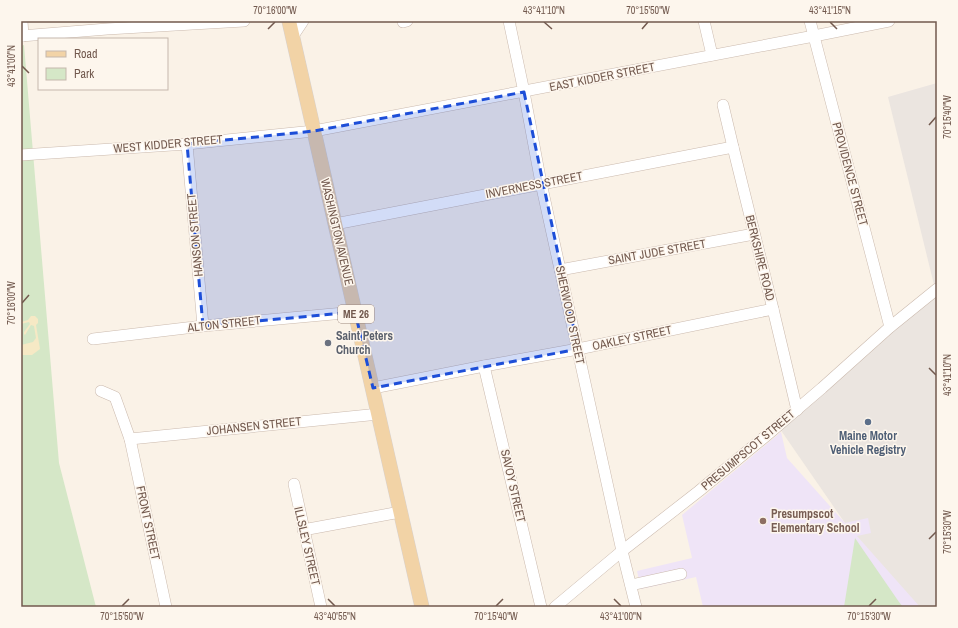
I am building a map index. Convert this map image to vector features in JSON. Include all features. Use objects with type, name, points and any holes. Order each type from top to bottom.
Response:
[{"type":"main road","name":"WASHINGTON AVENUE","points":[[290,21],[422,607]]},
{"type":"street","points":[[22,21],[22,36],[107,25],[244,21]]},
{"type":"street","points":[[293,36],[303,21]]},
{"type":"street","name":"SHERWOOD STREET","points":[[510,21],[541,183],[622,551],[636,607]]},
{"type":"street","points":[[704,21],[712,55]]},
{"type":"street","name":"PROVIDENCE STREET","points":[[810,21],[890,328]]},
{"type":"street","name":"EAST KIDDER STREET","points":[[314,131],[889,21]]},
{"type":"street","name":"BERKSHIRE ROAD","points":[[723,105],[796,410]]},
{"type":"street","name":"WEST KIDDER STREET","points":[[21,155],[187,144],[314,131]]},
{"type":"street","name":"HANSON STREET","points":[[187,144],[203,326]]},
{"type":"street","name":"INVERNESS STREET","points":[[335,224],[733,147]]},
{"type":"street","name":"SAINT JUDE STREET","points":[[560,270],[754,234]]},
{"type":"street","name":"PRESUMPSCOT STREET","points":[[555,607],[622,551],[699,491],[937,289]]},
{"type":"street","name":"OAKLEY STREET","points":[[373,388],[578,349],[773,309]]},
{"type":"street","name":"ALTON STREET","points":[[93,339],[203,326],[355,312]]},
{"type":"street","name":"SAVOY STREET","points":[[484,366],[542,607]]},
{"type":"street","name":"FRONT STREET","points":[[101,391],[116,397],[130,439],[166,607]]},
{"type":"street","name":"JOHANSEN STREET","points":[[130,439],[379,414]]},
{"type":"street","name":"ILLSLEY STREET","points":[[294,484],[321,607]]},
{"type":"street","points":[[303,530],[400,512]]},
{"type":"street","points":[[631,585],[681,574]]},
{"type":"highlighted area","points":[[524,92],[578,349],[373,388],[355,312],[203,326],[187,144],[314,131]]},
{"type":"shaded area","points":[[937,83],[937,607],[903,607],[780,429],[936,293],[888,97]]},
{"type":"shaded area","name":"Presumpscot Elementary School","points":[[781,432],[787,458],[845,523],[868,518],[871,533],[857,536],[920,607],[703,607],[696,577],[641,589],[637,571],[692,558],[682,515]]},
{"type":"green space","points":[[24,45],[59,463],[96,607],[21,607],[21,46]]},
{"type":"green space","points":[[855,538],[899,602],[903,607],[844,607]]},
{"type":"sand","points":[[31,316],[35,316],[38,319],[38,323],[36,325],[40,349],[32,355],[21,355],[21,345],[33,342],[36,338],[34,326],[31,325],[25,335],[24,332],[30,324],[29,322],[21,324],[21,322],[28,320]]},
{"type":"place","name":"Saint Peters Church","points":[[328,343]]},
{"type":"place","name":"Maine Motor Vehicle Registry","points":[[868,422]]},
{"type":"place","name":"Presumpscot Elementary School","points":[[763,521]]}]
